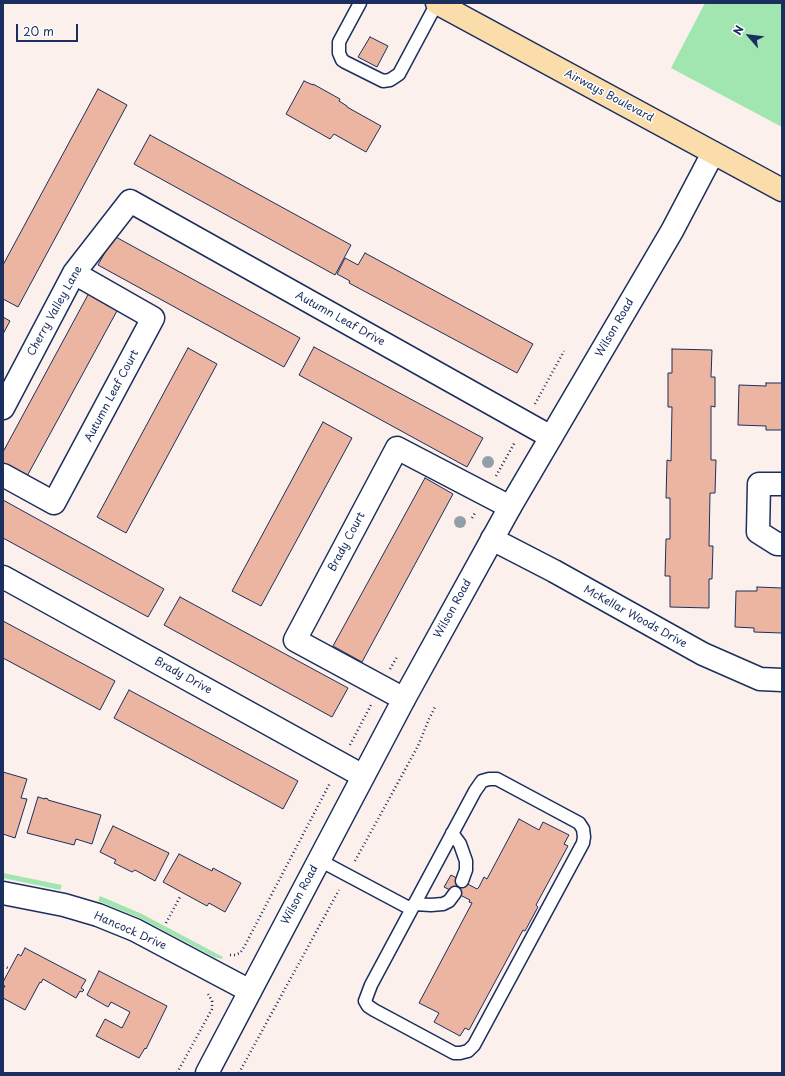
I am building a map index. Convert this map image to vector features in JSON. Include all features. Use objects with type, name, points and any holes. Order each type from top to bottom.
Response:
[{"type":"main road","name":"Airways Boulevard","points":[[437,3],[782,190]]},
{"type":"street","name":"Wilson Road","points":[[207,1073],[404,699],[492,539],[672,231],[713,153]]},
{"type":"street","name":"Autumn Leaf Drive","points":[[130,201],[551,437]]},
{"type":"street","name":"Cherry Valley Lane","points":[[3,408],[74,273],[130,201]]},
{"type":"street","name":"Autumn Leaf Court","points":[[3,475],[54,503],[153,318],[74,273]]},
{"type":"street","name":"Brady Court","points":[[404,699],[295,640],[397,448],[510,507]]},
{"type":"street","points":[[779,544],[758,532],[759,484],[782,484]]},
{"type":"street","name":"McKellar Woods Drive","points":[[492,539],[703,654],[760,679],[782,680]]},
{"type":"street","name":"Brady Drive","points":[[3,577],[364,776]]},
{"type":"street","name":"Hancock Drive","points":[[3,893],[64,905],[98,915],[135,930],[250,991]]},
{"type":"lane","points":[[360,3],[339,42],[338,53],[345,62],[383,81],[390,80],[399,74],[437,3]]},
{"type":"lane","points":[[497,779],[579,823],[583,829],[583,843],[488,1020],[474,1045],[468,1051],[454,1053],[448,1051],[374,1010],[368,1006],[365,1001],[366,994],[413,907],[478,785],[482,781],[497,779]]},
{"type":"lane","points":[[452,833],[460,844],[466,861],[466,870],[462,881]]},
{"type":"lane","points":[[319,860],[413,907],[443,904],[449,901],[455,892]]},
{"type":"path","points":[[226,954],[235,955],[240,953],[243,949],[397,657]]},
{"type":"path","points":[[160,920],[166,923],[181,896]]},
{"type":"path","points":[[3,966],[8,968]]},
{"type":"path","points":[[176,1073],[212,1008],[212,1001],[209,995],[205,992]]},
{"type":"green space","points":[[705,3],[782,3],[782,127],[671,68]]},
{"type":"green space","points":[[3,873],[62,885],[60,890],[3,878]]},
{"type":"green space","points":[[100,896],[142,914],[223,957],[222,959],[214,957],[140,918],[98,901]]},
{"type":"building","points":[[370,37],[388,46],[377,67],[358,57]]},
{"type":"building","points":[[304,81],[313,84],[340,99],[339,101],[347,107],[381,126],[366,152],[334,134],[330,139],[286,114]]},
{"type":"building","points":[[98,89],[127,105],[18,307],[3,299],[3,265]]},
{"type":"building","points":[[150,135],[351,245],[335,275],[134,164]]},
{"type":"building","points":[[114,236],[300,338],[284,367],[98,265]]},
{"type":"building","points":[[365,253],[533,344],[517,373],[349,283],[350,281],[337,274],[345,258],[358,265]]},
{"type":"building","points":[[89,293],[118,309],[26,478],[3,465],[3,452]]},
{"type":"building","points":[[3,317],[10,321],[3,334]]},
{"type":"building","points":[[314,347],[483,438],[467,467],[299,375]]},
{"type":"building","points":[[188,348],[217,364],[126,533],[97,517]]},
{"type":"building","points":[[672,349],[712,350],[711,377],[715,377],[715,407],[711,406],[711,460],[716,460],[715,493],[710,493],[709,546],[713,546],[712,579],[709,579],[709,608],[670,607],[670,576],[665,576],[666,539],[670,539],[670,498],[666,498],[667,460],[671,461],[672,407],[668,407],[668,373],[672,373]]},
{"type":"building","points":[[766,383],[782,383],[782,430],[766,430],[766,426],[738,425],[739,385],[766,386]]},
{"type":"building","points":[[323,422],[352,438],[261,606],[232,591]]},
{"type":"building","points":[[425,478],[453,494],[362,662],[333,646]]},
{"type":"building","points":[[3,500],[164,589],[148,617],[3,538]]},
{"type":"building","points":[[757,587],[782,588],[782,633],[754,632],[754,628],[735,627],[736,591],[757,591]]},
{"type":"building","points":[[180,597],[348,688],[332,717],[164,625]]},
{"type":"building","points":[[3,621],[115,681],[100,710],[3,658]]},
{"type":"building","points":[[129,690],[298,781],[283,809],[114,718]]},
{"type":"building","points":[[3,772],[27,779],[21,798],[27,799],[15,838],[3,834]]},
{"type":"building","points":[[38,797],[101,815],[92,844],[76,839],[74,845],[27,833]]},
{"type":"building","points":[[519,819],[539,830],[543,822],[569,835],[564,844],[568,846],[536,905],[538,907],[525,931],[523,930],[469,1030],[465,1028],[460,1036],[434,1022],[439,1013],[419,1003],[472,903],[469,902],[470,900],[444,887],[451,875],[477,889],[484,877],[487,879]]},
{"type":"building","points":[[113,826],[169,853],[155,881],[135,870],[132,872],[114,863],[116,860],[100,852]]},
{"type":"building","points":[[179,854],[212,871],[213,868],[241,883],[225,912],[209,903],[207,906],[163,882]]},
{"type":"building","points":[[25,948],[86,980],[81,988],[84,990],[82,992],[80,991],[76,998],[43,979],[25,1010],[3,998],[3,989],[5,986],[3,985],[3,982],[18,954],[21,956]]},
{"type":"building","points":[[99,971],[167,1006],[146,1049],[145,1048],[139,1058],[96,1036],[105,1019],[122,1028],[130,1012],[111,1002],[108,1007],[87,995]]}]
